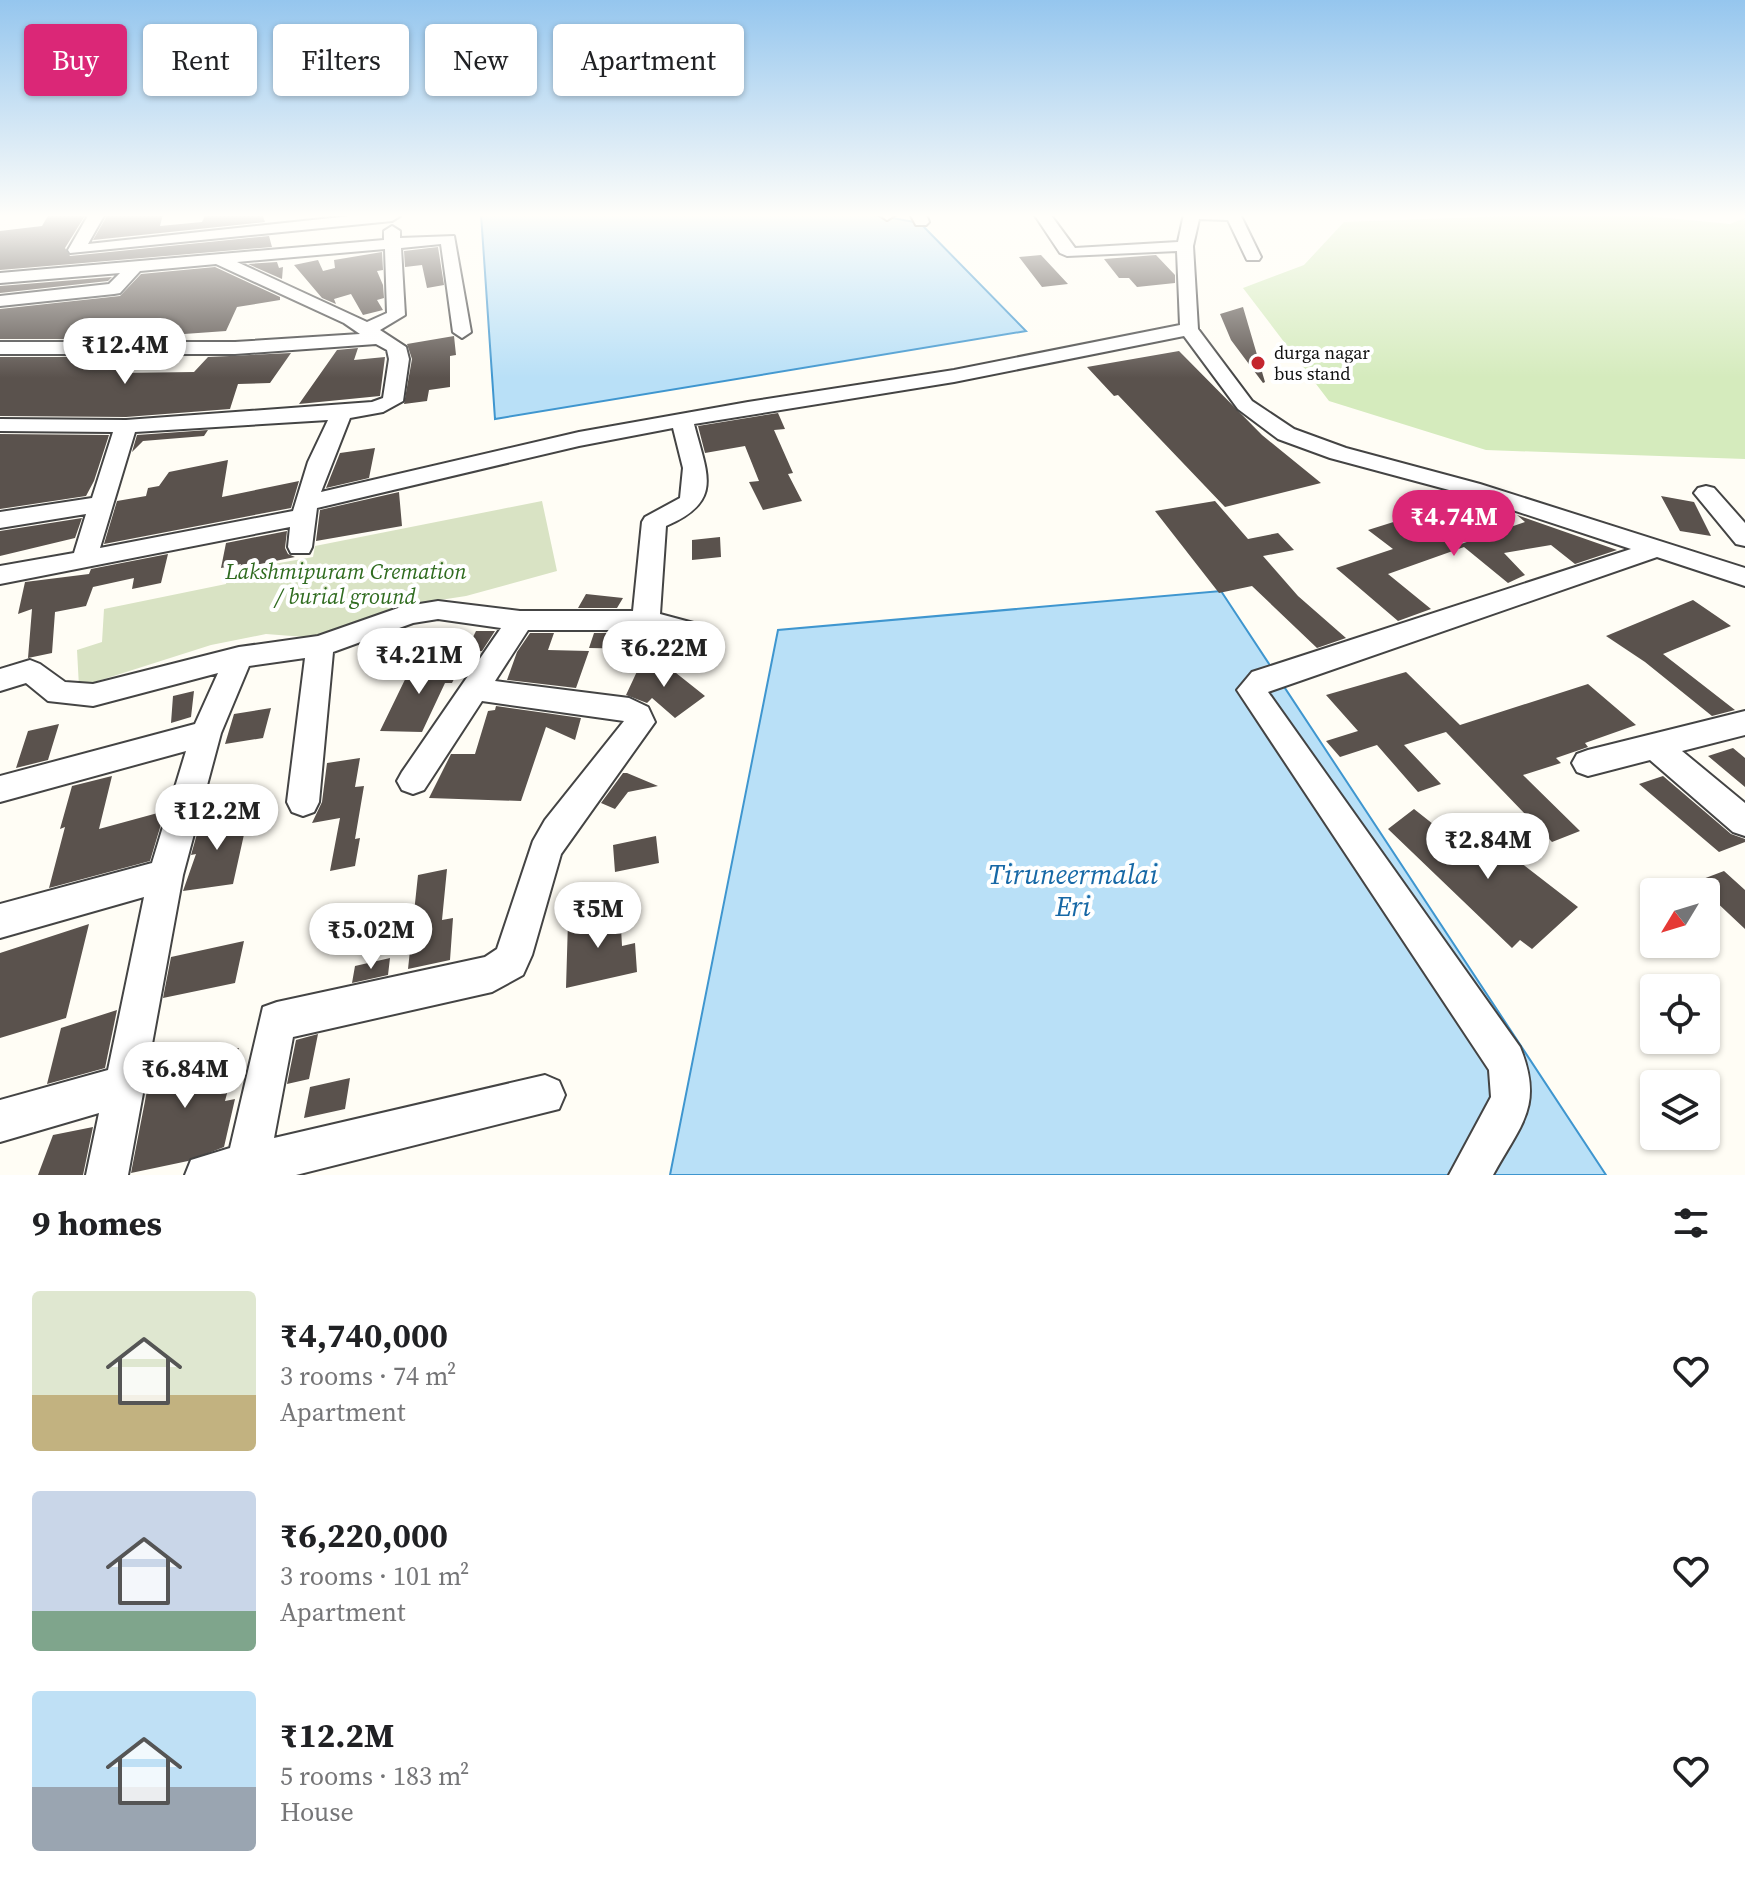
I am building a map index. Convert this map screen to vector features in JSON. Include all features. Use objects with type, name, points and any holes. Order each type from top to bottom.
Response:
[{"type":"street","points":[[0,278],[103,269]]},
{"type":"street","points":[[0,301],[114,289],[132,269]]},
{"type":"street","points":[[0,425],[126,426],[342,413],[376,408],[393,401],[399,359],[396,347],[374,333],[243,269]]},
{"type":"street","points":[[0,348],[235,348],[374,333],[396,315],[393,269]]},
{"type":"street","points":[[454,269],[462,332]]},
{"type":"street","points":[[1186,269],[1189,329],[1245,405],[1286,434],[1338,453],[1472,489],[1745,577]]},
{"type":"street","points":[[0,575],[304,510],[579,439],[954,376],[1189,329]]},
{"type":"street","points":[[300,547],[304,510],[318,457],[342,413]]},
{"type":"street","points":[[646,620],[654,522],[686,508],[694,497],[694,476],[682,421]]},
{"type":"street","points":[[84,559],[126,426]]},
{"type":"street","points":[[1706,493],[1745,538]]},
{"type":"street","points":[[0,520],[100,504]]},
{"type":"street","points":[[1470,1175],[1511,1101],[1512,1082],[1506,1061],[1251,690],[1262,680],[1659,548]]},
{"type":"street","points":[[0,680],[30,671],[58,693],[93,695],[239,657],[320,646],[410,614],[438,610],[520,621],[646,620],[691,632]]},
{"type":"street","points":[[413,781],[520,621]]},
{"type":"street","points":[[303,802],[320,646]]},
{"type":"street","points":[[107,1175],[166,875],[206,733],[239,657]]},
{"type":"street","points":[[246,1170],[277,1021],[492,974],[510,962],[545,851],[557,830],[640,722],[638,715],[629,709],[474,689]]},
{"type":"street","points":[[1588,763],[1745,723]]},
{"type":"street","points":[[0,789],[206,733]]},
{"type":"street","points":[[1655,746],[1745,822]]},
{"type":"street","points":[[0,921],[166,875]]},
{"type":"street","points":[[0,1121],[123,1086]]},
{"type":"street","points":[[206,1175],[246,1170],[545,1095]]},
{"type":"green space","points":[[1294,269],[1745,269],[1745,459],[1486,450],[1329,401],[1243,288]]},
{"type":"green space","name":"Lakshmipuram Cremation / burial ground","points":[[542,501],[557,571],[466,596],[414,604],[318,638],[266,634],[211,645],[79,687],[77,650],[102,642],[104,609],[226,584],[228,572],[313,557],[315,546]]},
{"type":"water","points":[[485,269],[965,269],[1026,331],[495,419]]},
{"type":"water","name":"Tiruneermalai Eri","points":[[1221,591],[1606,1175],[670,1175],[778,630]]},
{"type":"building","points":[[219,269],[280,297],[280,300],[237,307],[226,331],[156,336],[153,339],[0,339],[0,309],[120,296],[141,274]]},
{"type":"building","points":[[259,269],[283,269],[282,279]]},
{"type":"building","points":[[297,269],[383,269],[377,271],[384,298],[377,300],[383,310],[363,315],[351,294],[334,299],[336,304],[322,298]]},
{"type":"building","points":[[423,269],[441,269],[444,285],[427,288]]},
{"type":"building","points":[[1028,269],[1054,269],[1068,284],[1042,287]]},
{"type":"building","points":[[1112,269],[1169,269],[1175,275],[1175,283],[1137,287],[1129,278],[1119,278]]},
{"type":"building","points":[[112,277],[108,281],[0,293],[0,286]]},
{"type":"building","name":"durga nagar bus stand","points":[[1243,307],[1263,383],[1231,340],[1220,314]]},
{"type":"building","points":[[454,336],[456,355],[450,356],[450,387],[429,390],[427,401],[404,404],[412,359],[407,344]]},
{"type":"building","points":[[358,348],[354,360],[385,357],[380,396],[299,404],[337,350]]},
{"type":"building","points":[[1179,351],[1262,435],[1321,483],[1225,507],[1118,395],[1114,396],[1087,367]]},
{"type":"building","points":[[291,353],[270,383],[238,384],[230,409],[126,417],[0,416],[0,357],[134,357],[118,373],[194,372],[208,357]]},
{"type":"building","points":[[778,413],[785,429],[774,430],[793,473],[788,474],[802,501],[763,510],[749,482],[759,481],[745,446],[705,453],[698,426]]},
{"type":"building","points":[[208,430],[204,436],[143,441],[132,452],[137,435]]},
{"type":"building","points":[[0,434],[109,435],[86,496],[0,509]]},
{"type":"building","points":[[375,448],[369,478],[326,488],[340,453]]},
{"type":"building","points":[[228,460],[222,497],[299,481],[291,508],[104,544],[117,501],[146,496],[148,488],[159,486],[169,472]]},
{"type":"building","points":[[399,492],[402,526],[316,541],[320,510]]},
{"type":"building","points":[[1661,496],[1694,502],[1711,536],[1680,531]]},
{"type":"building","points":[[1215,501],[1248,539],[1278,533],[1294,550],[1263,556],[1298,596],[1346,638],[1317,648],[1252,586],[1219,593],[1155,511]]},
{"type":"building","points":[[1517,515],[1617,550],[1575,564],[1551,545],[1504,553],[1525,575],[1508,583],[1464,547],[1388,574],[1431,609],[1398,621],[1336,568],[1393,549],[1368,530],[1403,519],[1413,526],[1461,544],[1525,522]]},
{"type":"building","points":[[82,518],[75,538],[0,556],[0,531]]},
{"type":"building","points":[[287,531],[285,548],[288,554],[295,557],[240,568],[241,564],[221,568],[226,543]]},
{"type":"building","points":[[720,537],[721,557],[692,560],[692,540]]},
{"type":"building","points":[[168,554],[161,583],[132,589],[134,578],[93,587],[86,606],[55,612],[52,653],[28,658],[32,609],[18,614],[25,582],[89,574],[91,569]]},
{"type":"building","points":[[586,594],[623,598],[617,608],[578,608]]},
{"type":"building","points":[[1693,600],[1731,626],[1663,654],[1735,710],[1712,716],[1645,662],[1606,636]]},
{"type":"building","points":[[476,631],[495,631],[482,651],[466,651]]},
{"type":"building","points":[[530,633],[554,633],[548,650],[589,651],[576,688],[507,680],[517,652]]},
{"type":"building","points":[[594,633],[648,634],[643,649],[589,648]]},
{"type":"building","points":[[414,661],[462,663],[452,683],[445,683],[422,732],[380,731]]},
{"type":"building","points":[[640,665],[671,669],[705,696],[675,718],[652,698],[647,703],[626,695]]},
{"type":"building","points":[[1406,672],[1460,725],[1588,684],[1636,725],[1585,743],[1588,747],[1556,758],[1561,763],[1523,775],[1580,831],[1552,842],[1446,732],[1404,745],[1441,784],[1418,792],[1377,745],[1340,757],[1326,741],[1358,731],[1326,695]]},
{"type":"building","points":[[194,691],[191,717],[171,723],[173,696]]},
{"type":"building","points":[[496,706],[581,718],[575,740],[546,727],[521,801],[429,798],[451,754],[475,754],[488,711],[495,710]]},
{"type":"building","points":[[271,708],[263,738],[225,744],[234,714]]},
{"type":"building","points":[[59,724],[48,760],[16,768],[28,731]]},
{"type":"building","points":[[1733,748],[1745,758],[1745,787],[1708,756]]},
{"type":"building","points":[[360,758],[355,787],[364,786],[355,839],[360,838],[355,866],[330,871],[340,818],[312,823],[322,802],[327,763]]},
{"type":"building","points":[[623,773],[658,786],[628,792],[615,809],[601,803]]},
{"type":"building","points":[[112,776],[99,829],[165,811],[150,861],[49,888],[72,786]]},
{"type":"building","points":[[1663,776],[1731,834],[1745,839],[1745,842],[1719,852],[1639,784]]},
{"type":"building","points":[[1414,809],[1462,847],[1481,832],[1578,907],[1532,949],[1520,940],[1512,948],[1388,829]]},
{"type":"building","points":[[249,812],[233,884],[183,891],[196,854],[191,855],[201,820]]},
{"type":"building","points":[[656,836],[659,863],[615,872],[613,845]]},
{"type":"building","points":[[447,869],[442,920],[453,918],[450,960],[408,969],[418,875]]},
{"type":"building","points":[[1724,871],[1745,890],[1745,929],[1720,906],[1720,878],[1706,878]]},
{"type":"building","points":[[620,910],[622,946],[635,943],[637,972],[566,988],[568,921]]},
{"type":"building","points":[[89,924],[66,1018],[0,1038],[0,953]]},
{"type":"building","points":[[244,941],[235,983],[163,998],[171,957]]},
{"type":"building","points":[[390,958],[388,975],[352,983],[355,966]]},
{"type":"building","points":[[117,1010],[105,1068],[47,1084],[61,1028]]},
{"type":"building","points":[[318,1034],[309,1079],[287,1084],[296,1040]]},
{"type":"building","points":[[239,1048],[225,1101],[235,1099],[224,1147],[188,1161],[131,1173],[152,1065]]},
{"type":"building","points":[[350,1078],[345,1109],[304,1118],[310,1087]]},
{"type":"building","points":[[93,1127],[83,1175],[38,1175],[53,1135]]},
{"type":"place","name":"durga nagar bus stand","points":[[1258,363]]}]
